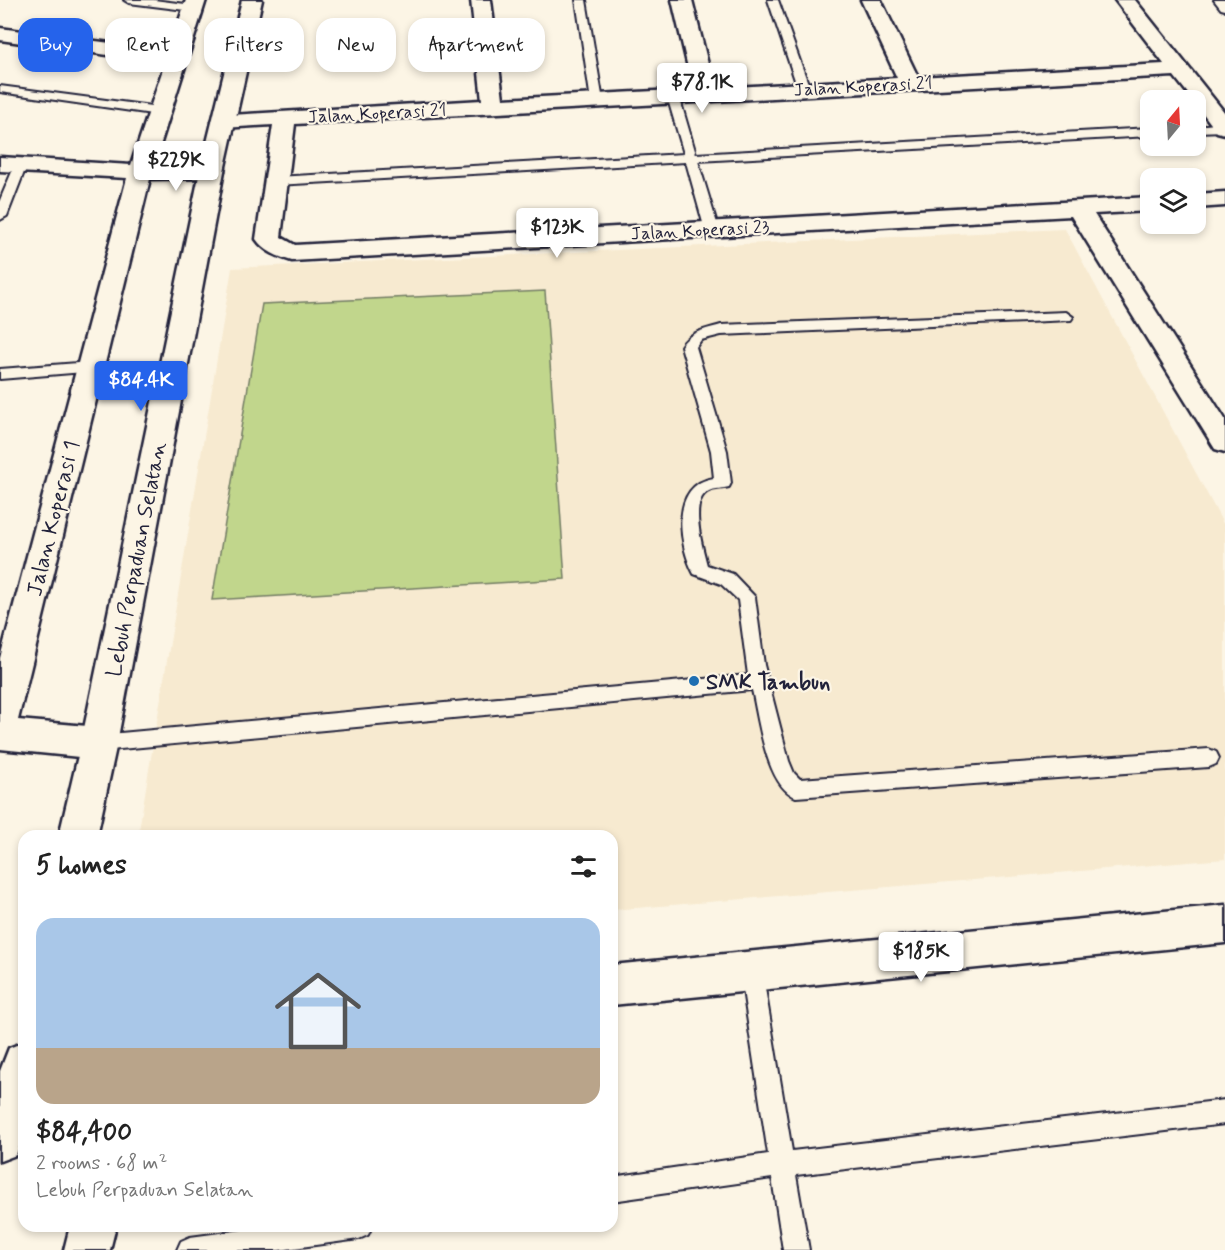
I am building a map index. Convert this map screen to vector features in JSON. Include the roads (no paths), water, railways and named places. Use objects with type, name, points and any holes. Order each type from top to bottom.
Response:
[{"type":"street","name":"Lebuh Perpaduan Selatan","points":[[79,830],[99,743],[212,171],[252,0]]},
{"type":"street","points":[[481,0],[493,106]]},
{"type":"street","points":[[682,0],[705,94]]},
{"type":"street","points":[[871,0],[910,83]]},
{"type":"street","points":[[1125,0],[1225,127]]},
{"type":"street","points":[[0,34],[105,48]]},
{"type":"street","name":"Jalan Koperasi 21","points":[[223,121],[1179,69]]},
{"type":"street","name":"Jalan Koperasi 1","points":[[0,724],[140,172],[172,72]]},
{"type":"street","name":"Jalan Koperasi 23","points":[[285,118],[268,239],[291,253],[1140,205]]},
{"type":"street","points":[[10,166],[140,172],[212,171]]},
{"type":"street","points":[[1206,200],[1225,199]]},
{"type":"street","points":[[1079,209],[1225,441]]},
{"type":"street","points":[[0,734],[99,743]]},
{"type":"street","points":[[618,984],[1225,924]]},
{"type":"street","points":[[0,1139],[18,1082]]},
{"type":"street","points":[[87,1250],[92,1232]]},
{"type":"lane","points":[[129,0],[194,4]]},
{"type":"lane","points":[[581,0],[597,100]]},
{"type":"lane","points":[[772,0],[804,89]]},
{"type":"lane","points":[[1219,0],[1225,7]]},
{"type":"lane","points":[[0,89],[159,111]]},
{"type":"lane","points":[[673,96],[712,230]]},
{"type":"lane","points":[[1206,128],[1225,127]]},
{"type":"lane","points":[[276,181],[1140,133]]},
{"type":"lane","points":[[0,216],[10,166]]},
{"type":"lane","points":[[1066,317],[721,330],[696,337],[688,346],[719,450],[723,483],[704,486],[692,497],[690,517],[700,569],[727,579],[746,597],[759,682],[779,761],[786,779],[796,788],[1209,758]]},
{"type":"lane","points":[[0,374],[91,367]]},
{"type":"lane","points":[[99,743],[759,682]]},
{"type":"lane","points":[[751,970],[796,1250]]},
{"type":"lane","points":[[618,1188],[782,1164],[1225,1112]]},
{"type":"lane","points":[[190,1250],[317,1232]]},
{"type":"place","name":"SMK Tambun","points":[[694,681]]}]
